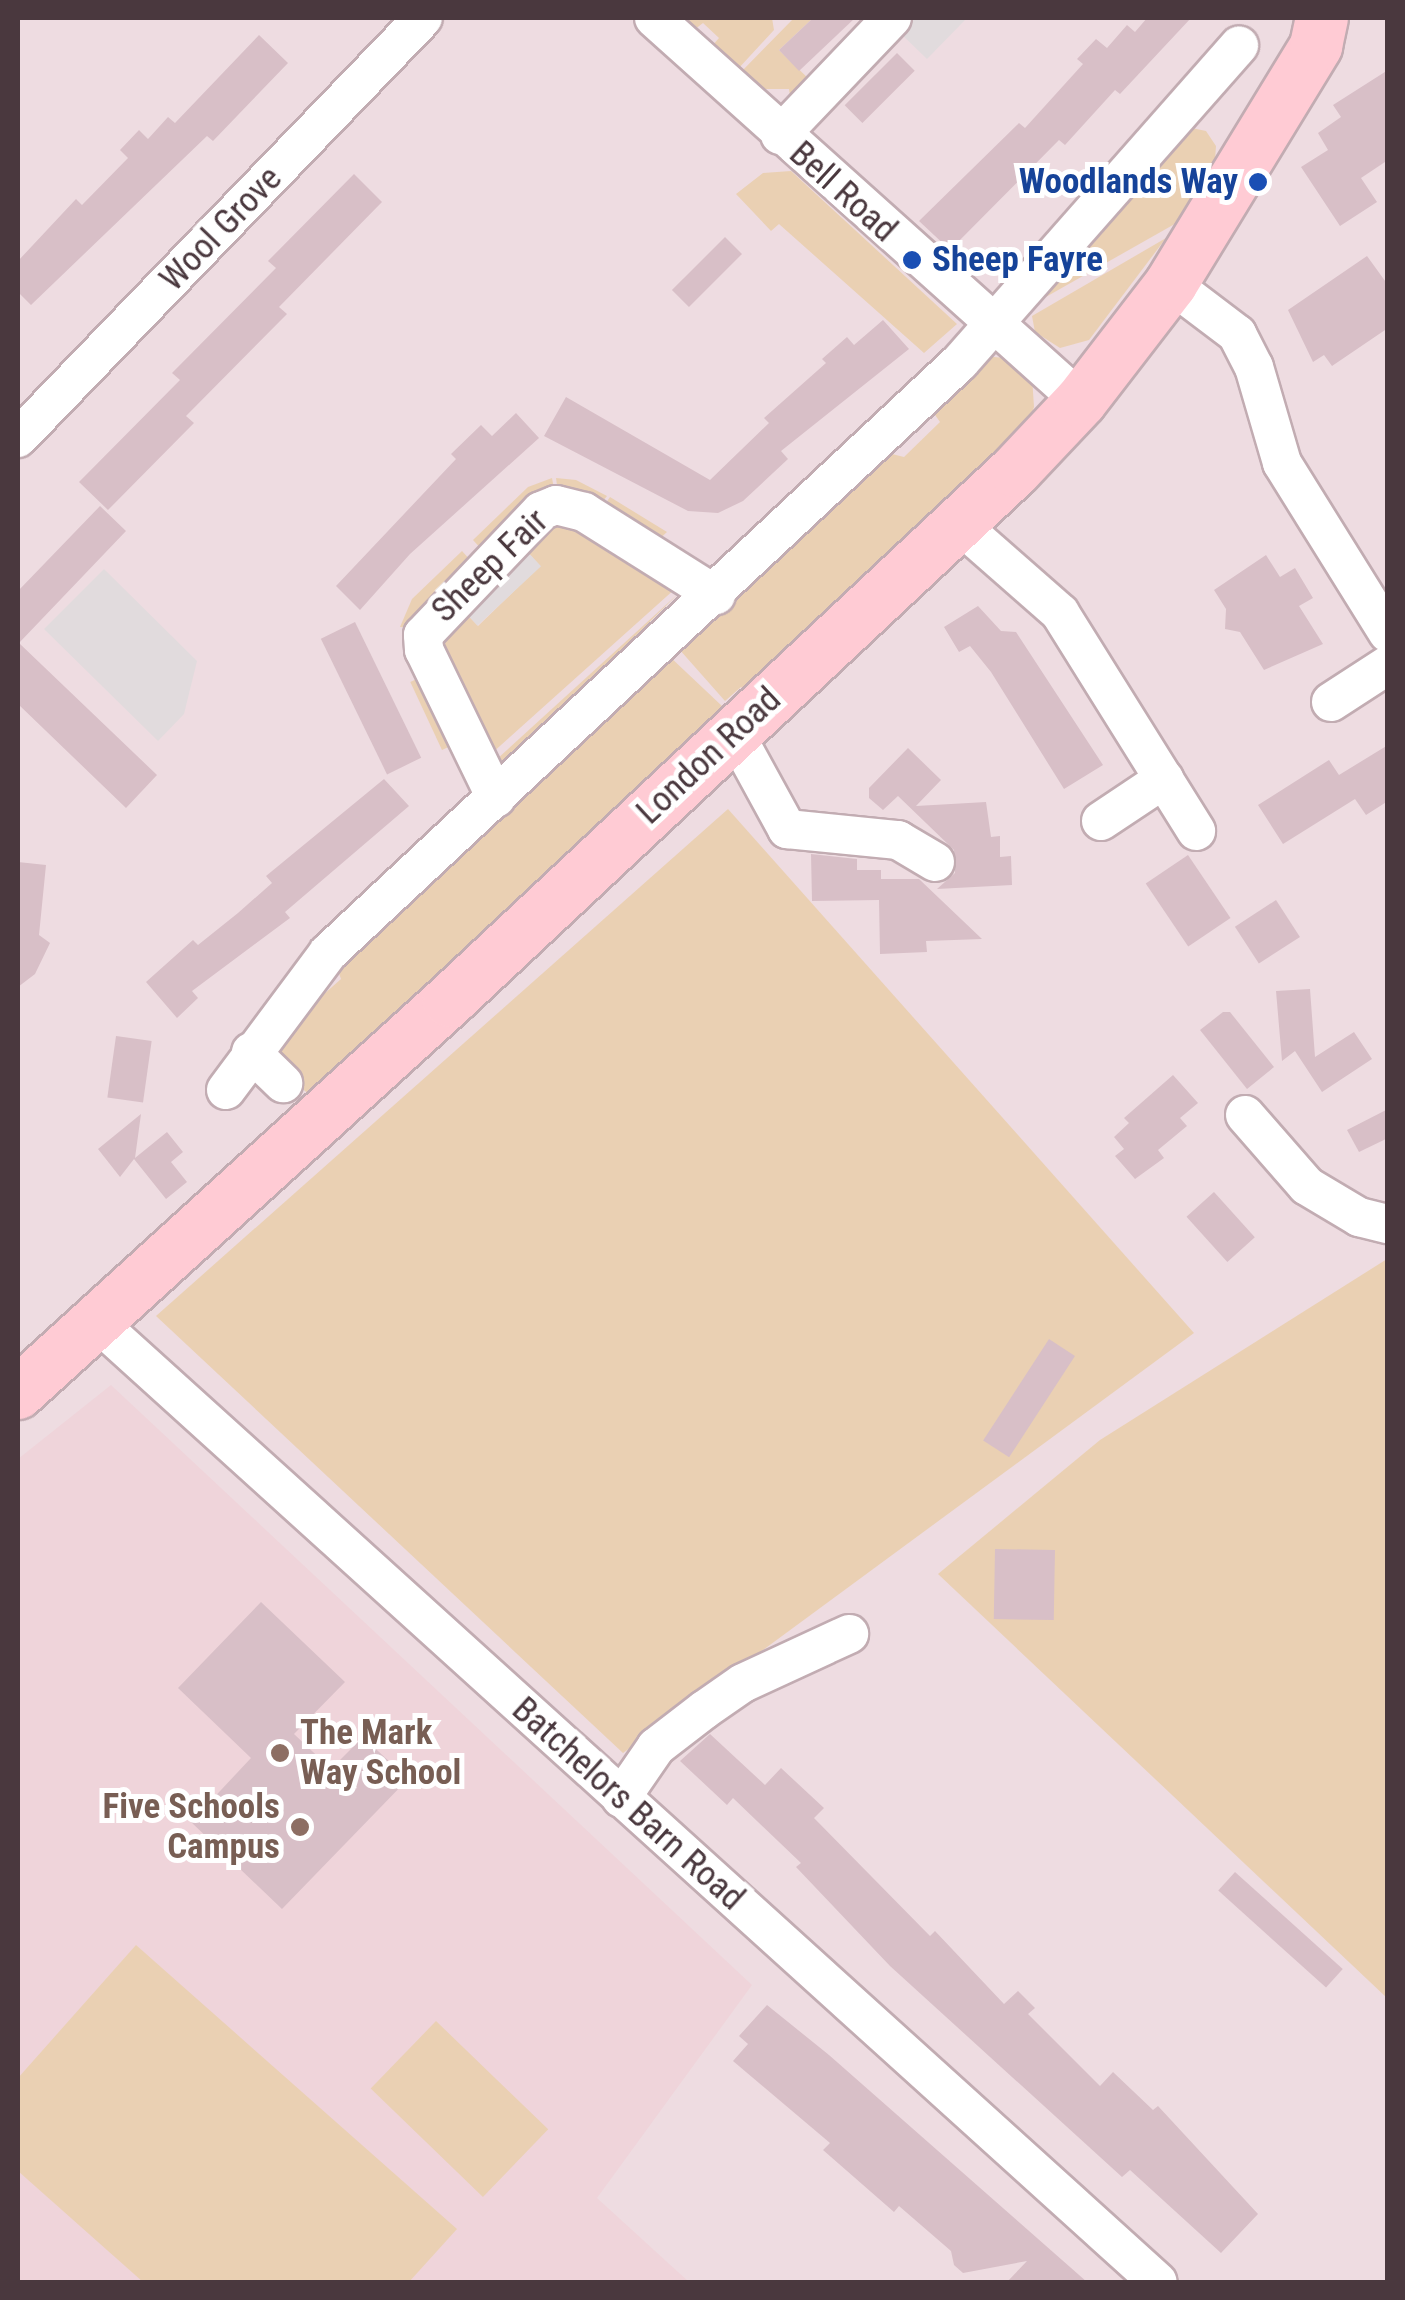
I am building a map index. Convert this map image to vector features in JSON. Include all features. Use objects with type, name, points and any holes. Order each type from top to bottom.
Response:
[{"type":"street","name":"Wool Grove","points":[[18,438],[423,18]]},
{"type":"street","name":"Bell Road","points":[[654,18],[780,136],[1081,401]]},
{"type":"street","points":[[780,136],[886,20]]},
{"type":"street","name":"London Road","points":[[18,1392],[98,1323],[960,524],[1081,401],[1171,284],[1328,27]]},
{"type":"street","points":[[226,1090],[277,1015],[328,952],[716,596],[991,325],[1240,45]]},
{"type":"street","points":[[1171,284],[1237,334],[1254,367],[1282,463],[1388,633]]},
{"type":"street","name":"Sheep Fair","points":[[496,798],[424,650],[422,635],[541,511],[559,505],[584,512],[716,596]]},
{"type":"street","points":[[960,524],[1060,613],[1196,830]]},
{"type":"street","points":[[1331,702],[1388,665]]},
{"type":"street","points":[[734,732],[787,828],[898,840],[935,862]]},
{"type":"street","points":[[1101,821],[1164,779]]},
{"type":"street","points":[[251,1052],[283,1082]]},
{"type":"street","points":[[1246,1115],[1307,1186],[1359,1218],[1388,1224]]},
{"type":"street","name":"Batchelors Barn Road","points":[[98,1323],[1158,2282]]},
{"type":"street","points":[[621,1798],[656,1747],[704,1710],[743,1683],[848,1634]]},
{"type":"shaded area","points":[[18,18],[1387,18],[1387,2282],[18,2282]]},
{"type":"shaded area","points":[[680,18],[772,18],[774,30],[738,69],[712,46],[719,38],[703,23],[694,30]]},
{"type":"shaded area","points":[[794,18],[813,18],[779,50],[813,83],[790,96],[789,89],[763,89],[741,72]]},
{"type":"shaded area","points":[[909,18],[967,18],[927,59],[897,30]]},
{"type":"shaded area","points":[[1187,127],[1206,131],[1216,146],[1215,160],[1180,221],[1037,302]]},
{"type":"shaded area","points":[[791,171],[957,324],[924,353],[779,224],[771,231],[736,194],[763,173]]},
{"type":"shaded area","points":[[1166,238],[1089,340],[1060,348],[1035,332],[1032,316]]},
{"type":"shaded area","points":[[983,356],[1005,358],[1032,376],[1034,407],[1026,430],[753,698],[741,687],[725,701],[679,649],[888,453],[904,457],[940,422],[933,412]]},
{"type":"shaded area","points":[[552,478],[555,494],[483,551],[473,540],[528,487]]},
{"type":"shaded area","points":[[556,478],[576,480],[607,496],[598,507],[558,492]]},
{"type":"shaded area","points":[[610,497],[667,532],[656,542],[601,510]]},
{"type":"shaded area","points":[[565,520],[676,588],[491,754],[438,647],[461,608],[478,626],[540,566],[524,548],[548,525]]},
{"type":"shaded area","points":[[524,548],[541,566],[477,626],[460,607]]},
{"type":"shaded area","points":[[462,551],[472,562],[415,628],[400,627],[412,599]]},
{"type":"shaded area","points":[[104,569],[197,661],[184,714],[158,741],[44,629]]},
{"type":"shaded area","points":[[679,593],[508,762],[497,759]]},
{"type":"shaded area","points":[[668,655],[722,706],[727,723],[319,1103],[291,1079],[269,1043],[341,979],[335,962]]},
{"type":"shaded area","points":[[423,676],[455,744],[442,750],[410,682]]},
{"type":"shaded area","points":[[728,809],[1194,1333],[623,1753],[156,1316]]},
{"type":"shaded area","points":[[1387,1259],[1387,1998],[938,1574],[1100,1440]]},
{"type":"shaded area","name":"Five Schools Campus","points":[[111,1385],[752,1985],[597,2198],[689,2282],[18,2282],[18,1459]]},
{"type":"shaded area","points":[[136,1945],[457,2229],[409,2282],[143,2282],[18,2171],[18,2078]]},
{"type":"shaded area","points":[[436,2021],[548,2129],[483,2197],[371,2089]]},
{"type":"building","points":[[813,18],[855,18],[799,71],[779,50]]},
{"type":"building","points":[[1147,18],[1191,18],[1120,94],[1115,90],[1065,145],[1059,140],[950,250],[919,221],[1019,123],[1025,128],[1083,64],[1077,59],[1096,39],[1107,48],[1127,25],[1135,32]]},
{"type":"building","points":[[259,35],[288,63],[213,141],[207,136],[31,305],[18,292],[18,261],[76,199],[82,205],[128,158],[120,150],[139,130],[148,139],[168,117],[175,123]]},
{"type":"building","points":[[897,53],[915,71],[862,123],[845,105]]},
{"type":"building","points":[[1388,70],[1388,160],[1361,178],[1377,202],[1340,226],[1301,167],[1328,150],[1318,133],[1341,117],[1333,105]]},
{"type":"building","points":[[354,174],[382,202],[279,307],[287,314],[186,416],[194,423],[108,510],[79,482],[180,380],[172,373],[276,268],[268,261]]},
{"type":"building","points":[[725,237],[742,254],[689,307],[672,290]]},
{"type":"building","points":[[1367,256],[1388,285],[1388,328],[1332,366],[1324,355],[1313,362],[1288,310]]},
{"type":"building","points":[[883,320],[909,349],[781,451],[788,459],[743,501],[718,513],[688,511],[544,436],[566,397],[710,480],[769,423],[764,418],[826,363],[822,359],[847,337],[854,345]]},
{"type":"building","points":[[516,413],[539,438],[410,554],[360,610],[336,586],[456,459],[451,454],[481,425],[492,436]]},
{"type":"building","points":[[100,506],[126,531],[19,643],[157,775],[126,808],[18,704],[18,591]]},
{"type":"building","points":[[1266,555],[1280,577],[1295,568],[1313,598],[1299,606],[1323,644],[1264,670],[1240,632],[1225,629],[1226,609],[1214,590]]},
{"type":"building","points":[[978,606],[1001,631],[1016,632],[1103,765],[1064,789],[991,672],[970,646],[959,652],[944,627]]},
{"type":"building","points":[[355,622],[421,758],[387,774],[321,639]]},
{"type":"building","points":[[1388,745],[1388,801],[1366,815],[1355,799],[1283,844],[1258,805],[1329,760],[1339,775]]},
{"type":"building","points":[[908,748],[941,780],[916,806],[986,802],[991,837],[1000,836],[1000,857],[1011,856],[1012,885],[937,889],[955,873],[954,850],[898,796],[883,810],[869,798],[869,788]]},
{"type":"building","points":[[384,779],[409,806],[285,912],[290,918],[192,991],[198,998],[177,1018],[146,982],[193,940],[198,945],[238,913],[272,883],[266,876]]},
{"type":"building","points":[[811,854],[857,859],[857,870],[881,870],[881,879],[919,879],[982,939],[926,941],[927,952],[880,954],[879,900],[812,901]]},
{"type":"building","points":[[1188,855],[1230,918],[1188,947],[1146,884]]},
{"type":"building","points":[[18,862],[46,865],[39,935],[50,943],[35,974],[18,987]]},
{"type":"building","points":[[1276,900],[1300,937],[1259,964],[1235,927]]},
{"type":"building","points":[[1310,989],[1315,1057],[1354,1032],[1372,1059],[1322,1092],[1295,1051],[1282,1061],[1276,991]]},
{"type":"building","points":[[1223,1012],[1230,1012],[1274,1067],[1247,1089],[1200,1030]]},
{"type":"building","points":[[116,1036],[152,1041],[143,1102],[107,1097]]},
{"type":"building","points":[[1173,1075],[1198,1103],[1180,1118],[1187,1126],[1158,1150],[1164,1158],[1135,1179],[1115,1156],[1124,1149],[1114,1137],[1129,1123],[1124,1118]]},
{"type":"building","points":[[1388,1109],[1388,1138],[1359,1152],[1347,1130]]},
{"type":"building","points":[[141,1114],[135,1158],[167,1132],[183,1152],[171,1162],[187,1182],[166,1199],[134,1159],[120,1177],[98,1149]]},
{"type":"building","points":[[1214,1192],[1255,1237],[1227,1262],[1187,1217]]},
{"type":"building","points":[[1049,1339],[1075,1356],[1009,1457],[983,1440]]},
{"type":"building","points":[[995,1549],[1055,1550],[1054,1620],[994,1619]]},
{"type":"building","name":"The Mark Way School","points":[[261,1602],[345,1682],[294,1734],[331,1769],[363,1737],[408,1779],[282,1909],[191,1822],[251,1758],[178,1688]]},
{"type":"building","points":[[710,1734],[765,1785],[781,1768],[824,1808],[814,1818],[930,1936],[935,1931],[1004,2004],[1018,1991],[1035,2008],[1028,2014],[1100,2086],[1113,2072],[1153,2110],[1158,2106],[1258,2214],[1221,2253],[1130,2170],[1122,2177],[890,1966],[796,1867],[801,1863],[733,1798],[727,1805],[680,1761]]},
{"type":"building","points":[[1235,1872],[1343,1969],[1326,1988],[1218,1891]]},
{"type":"building","points":[[767,2005],[1087,2282],[1007,2282],[1027,2261],[963,2273],[954,2265],[951,2251],[899,2206],[894,2212],[823,2150],[830,2143],[733,2061],[748,2044],[739,2036]]},
{"type":"place","name":"Woodlands Way","points":[[1258,182]]},
{"type":"place","name":"Sheep Fayre","points":[[912,260]]},
{"type":"place","name":"The Mark Way School","points":[[280,1753]]},
{"type":"place","name":"Five Schools Campus","points":[[300,1827]]}]
